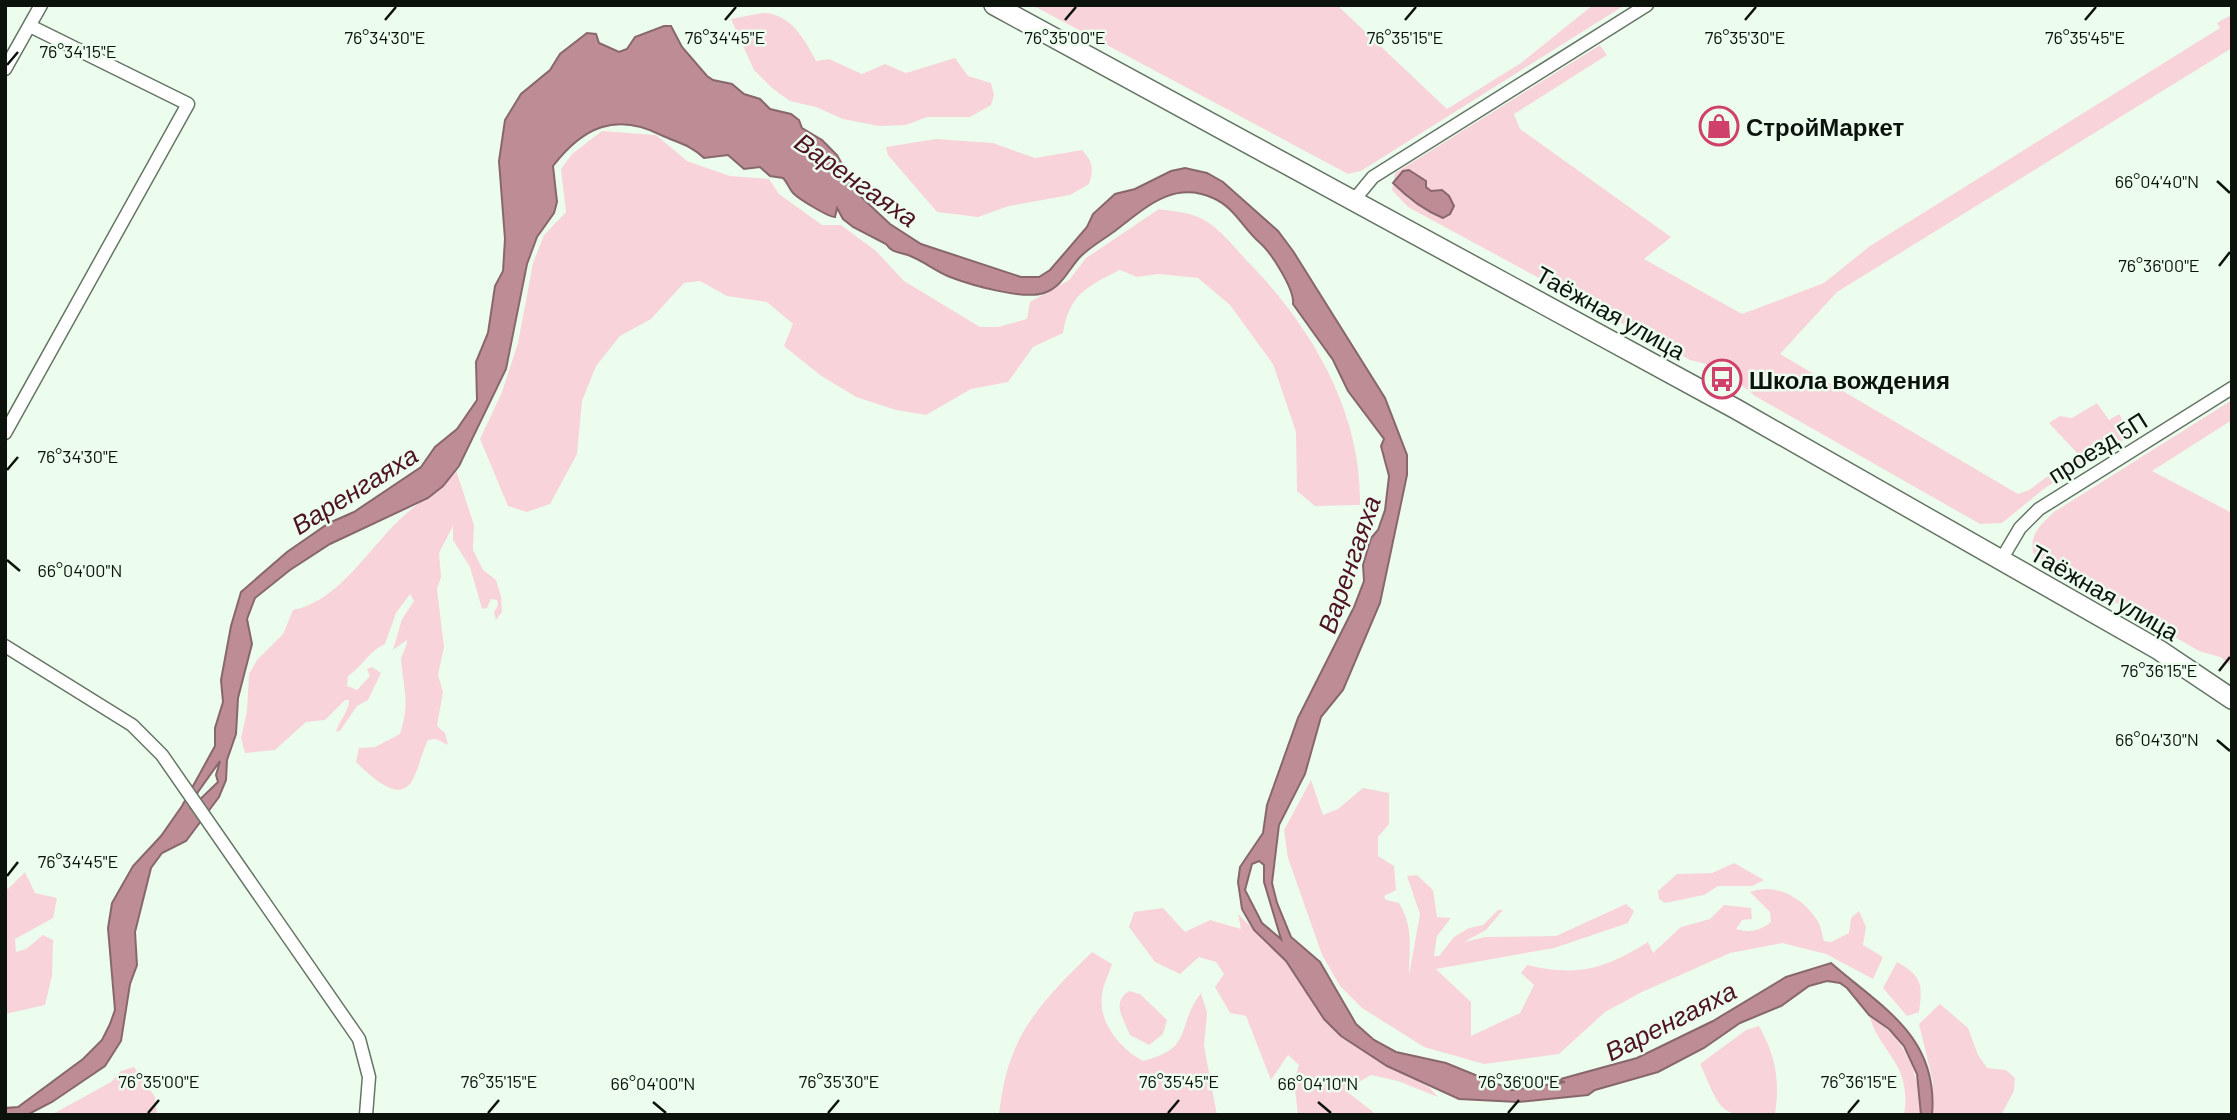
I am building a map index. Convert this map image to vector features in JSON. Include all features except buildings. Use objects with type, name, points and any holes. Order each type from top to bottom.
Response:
[{"type":"highway","name":"Таёжная улица","points":[[993,5],[1736,409],[2159,650],[2232,699]]},
{"type":"street","points":[[5,69],[41,5]]},
{"type":"street","points":[[1354,200],[1373,177],[1647,5]]},
{"type":"street","points":[[5,433],[188,104],[30,26]]},
{"type":"street","name":"проезд 5П","points":[[2001,560],[2020,528],[2039,509],[2232,388]]},
{"type":"street","points":[[5,646],[141,732],[180,781],[359,1039],[369,1077],[366,1115]]},
{"type":"shaded area","points":[[1032,5],[1337,5],[1447,109],[1521,63],[1593,5],[1625,5],[1361,171],[1348,174]]},
{"type":"shaded area","points":[[762,13],[781,17],[795,28],[816,61],[829,59],[862,74],[885,64],[906,73],[955,58],[968,76],[991,83],[994,95],[991,105],[970,117],[927,117],[906,125],[879,126],[843,119],[816,107],[790,101],[754,70],[731,19]]},
{"type":"shaded area","points":[[2229,16],[2232,21],[2232,48],[1837,292],[1780,354],[2018,494],[2029,490],[2078,454],[2049,423],[2060,416],[2072,418],[2097,403],[2109,420],[2119,414],[2132,435],[2045,488],[2002,523],[1980,524],[1755,396],[1725,374],[1690,360],[1408,207],[1392,190],[1393,183],[1395,173],[1600,45],[1607,55],[1514,114],[1520,129],[1671,237],[1644,259],[1742,314],[1824,283],[1870,246],[2220,28],[2217,23]],"holes":[[[1409,170],[1431,191],[1430,213],[1409,199],[1393,183],[1403,171]]]},
{"type":"shaded area","points":[[671,26],[682,47],[707,76],[732,84],[744,94],[760,99],[770,109],[791,114],[799,120],[802,128],[822,140],[837,155],[859,195],[890,224],[921,244],[1021,277],[1039,277],[1050,270],[1087,227],[1093,214],[1115,194],[1135,189],[1171,171],[1185,168],[1207,173],[1223,182],[1278,231],[1293,251],[1385,398],[1407,455],[1407,475],[1380,603],[1343,690],[1321,717],[1305,774],[1279,825],[1272,883],[1291,937],[1320,962],[1356,1024],[1374,1040],[1396,1052],[1446,1063],[1512,1090],[1565,1082],[1557,1080],[1637,1058],[1713,1021],[1786,977],[1831,963],[1887,1010],[1916,1044],[1926,1064],[1932,1088],[1932,1115],[1921,1115],[1917,1074],[1904,1046],[1889,1029],[1869,1015],[1847,988],[1840,983],[1827,981],[1809,986],[1781,1006],[1740,1023],[1704,1048],[1658,1072],[1595,1090],[1588,1095],[1518,1102],[1459,1099],[1387,1066],[1341,1036],[1324,1019],[1286,961],[1254,930],[1242,909],[1238,882],[1240,867],[1263,833],[1267,805],[1298,718],[1354,607],[1364,581],[1363,565],[1371,538],[1378,530],[1385,510],[1389,476],[1381,446],[1384,439],[1348,391],[1333,360],[1293,304],[1290,290],[1276,262],[1227,207],[1199,193],[1172,194],[1160,199],[1088,250],[1050,290],[1035,295],[1023,295],[950,277],[914,257],[893,251],[886,244],[853,227],[843,219],[837,208],[835,217],[820,211],[793,193],[783,178],[770,176],[760,167],[744,169],[728,155],[704,158],[689,147],[645,128],[615,124],[601,127],[576,141],[553,166],[557,202],[554,213],[537,237],[527,264],[506,369],[459,466],[443,486],[428,498],[330,544],[290,570],[255,598],[247,619],[252,644],[238,698],[236,734],[227,760],[226,780],[219,797],[186,841],[162,853],[151,868],[135,932],[137,965],[130,984],[121,1041],[105,1066],[52,1102],[27,1115],[5,1115],[5,1108],[18,1107],[83,1059],[102,1040],[110,1024],[115,1010],[108,928],[112,903],[133,866],[161,836],[182,806],[215,746],[215,728],[223,702],[221,680],[231,626],[241,592],[287,552],[329,523],[354,512],[421,467],[435,447],[457,429],[477,400],[476,362],[488,333],[495,286],[503,271],[505,239],[499,161],[505,120],[521,94],[550,70],[560,54],[587,33],[596,34],[599,43],[619,52],[627,49],[635,37]],"holes":[[[220,761],[216,775],[218,782],[190,809],[198,792]],[[1259,861],[1264,865],[1264,882],[1281,939],[1262,923],[1245,890],[1252,864]]]},
{"type":"shaded area","points":[[602,131],[656,135],[687,161],[730,176],[769,179],[779,194],[822,225],[841,225],[876,251],[904,281],[980,327],[998,327],[1027,319],[1030,302],[1069,280],[1086,258],[1159,209],[1196,216],[1212,225],[1226,238],[1274,291],[1314,345],[1343,406],[1353,438],[1360,505],[1315,506],[1297,491],[1296,432],[1273,364],[1230,305],[1198,278],[1158,274],[1137,277],[1120,270],[1081,293],[1070,309],[1063,333],[1033,347],[1008,382],[971,389],[926,415],[896,410],[856,397],[820,375],[784,346],[793,324],[767,302],[727,296],[700,281],[684,283],[651,319],[620,336],[596,366],[582,401],[577,454],[550,504],[527,512],[508,506],[480,439],[502,392],[518,343],[533,263],[544,235],[566,212],[561,169],[572,154]]},
{"type":"shaded area","points":[[936,139],[993,143],[1035,158],[1082,150],[1090,162],[1091,179],[1089,184],[1070,195],[1009,206],[978,217],[937,212],[888,155],[886,147]]},
{"type":"shaded area","points":[[1409,170],[1426,181],[1426,187],[1431,191],[1442,190],[1449,196],[1454,206],[1450,214],[1443,218],[1429,211],[1410,199],[1393,183],[1403,171]]},
{"type":"shaded area","points":[[2232,400],[2232,420],[2152,471],[2232,513],[2232,666],[2220,657],[2199,651],[2034,555],[2033,542],[2037,530],[2054,512]]},
{"type":"shaded area","points":[[456,470],[474,525],[473,550],[483,570],[496,580],[502,612],[496,620],[494,612],[498,605],[497,600],[491,599],[487,608],[482,609],[470,567],[453,540],[453,526],[439,553],[441,577],[437,589],[444,647],[438,675],[443,692],[437,726],[445,733],[448,745],[436,739],[428,740],[414,777],[408,786],[401,789],[385,786],[356,762],[359,748],[375,747],[400,734],[406,705],[401,661],[407,640],[393,650],[402,619],[414,601],[410,594],[396,613],[385,644],[348,676],[347,686],[357,690],[370,676],[367,669],[372,667],[381,673],[368,700],[357,706],[340,731],[336,732],[349,700],[345,700],[325,720],[306,722],[275,750],[245,753],[241,738],[247,711],[249,674],[257,660],[283,634],[293,610],[324,597],[338,586],[399,520]]},
{"type":"shaded area","points":[[1311,780],[1323,815],[1338,809],[1363,788],[1389,793],[1389,824],[1378,837],[1378,856],[1394,866],[1396,890],[1384,896],[1386,900],[1399,903],[1407,921],[1410,938],[1409,975],[1420,914],[1407,876],[1417,875],[1433,890],[1437,917],[1451,918],[1437,936],[1434,956],[1439,956],[1454,937],[1469,928],[1483,925],[1498,910],[1503,910],[1486,930],[1464,942],[1485,937],[1556,936],[1626,904],[1634,911],[1628,923],[1554,948],[1436,969],[1471,1002],[1471,1036],[1520,1013],[1534,985],[1521,973],[1527,965],[1561,970],[1590,968],[1618,959],[1648,942],[1653,953],[1681,927],[1710,919],[1724,905],[1751,908],[1752,919],[1742,920],[1736,929],[1759,929],[1771,922],[1770,912],[1750,892],[1759,889],[1788,894],[1804,905],[1818,922],[1824,941],[1831,942],[1849,933],[1851,918],[1859,911],[1866,927],[1863,945],[1883,957],[1873,979],[1826,954],[1782,943],[1730,953],[1642,992],[1605,1012],[1559,1054],[1484,1064],[1424,1047],[1362,1008],[1340,986],[1322,955],[1288,858],[1284,830]]},
{"type":"shaded area","points":[[1734,863],[1764,880],[1752,886],[1718,886],[1704,895],[1665,903],[1659,899],[1658,891],[1677,874],[1712,873]]},
{"type":"shaded area","points":[[25,872],[35,893],[57,898],[53,918],[15,939],[16,952],[26,949],[43,935],[53,940],[52,976],[45,1005],[5,1014],[5,887],[8,889]]},
{"type":"shaded area","points":[[1163,908],[1185,932],[1210,920],[1241,929],[1238,914],[1286,961],[1302,987],[1387,1066],[1429,1087],[1438,1097],[1398,1081],[1371,1075],[1345,1090],[1377,1115],[1298,1115],[1294,1081],[1299,1065],[1288,1055],[1271,1080],[1246,1016],[1230,1013],[1215,987],[1224,974],[1216,962],[1199,957],[1180,974],[1155,962],[1129,927],[1134,912]]},
{"type":"shaded area","points":[[1092,952],[1112,964],[1102,995],[1107,1025],[1127,1050],[1143,1061],[1159,1056],[1177,1043],[1201,993],[1207,1013],[1204,1046],[1217,1115],[999,1115],[1009,1064],[1028,1024],[1056,989]]},
{"type":"shaded area","points":[[1897,962],[1912,972],[1919,982],[1919,1012],[1907,1016],[1883,988]]},
{"type":"shaded area","points":[[1129,991],[1140,994],[1167,1020],[1163,1034],[1149,1045],[1130,1035],[1122,1017],[1121,1001]]},
{"type":"shaded area","points":[[1940,1004],[1968,1028],[1978,1055],[1987,1068],[2006,1070],[2015,1078],[2014,1091],[2001,1115],[1932,1115],[1933,1082],[1919,1024]]},
{"type":"shaded area","points":[[1869,1015],[1893,1035],[1909,1058],[1917,1084],[1921,1115],[1904,1115],[1904,1083],[1900,1071],[1874,1029]]},
{"type":"shaded area","points":[[1759,1026],[1775,1069],[1775,1114],[1732,1113],[1718,1102],[1700,1064],[1746,1030]]},
{"type":"shaded area","points":[[134,1067],[155,1097],[157,1115],[51,1115],[111,1082],[121,1071]]},
{"type":"place","name":"СтройМаркет","points":[[1719,126]]},
{"type":"place","name":"Школа вождения","points":[[1722,379]]},
{"type":"water label","name":"Варенгаяха","points":[[857,179]]},
{"type":"water label","name":"Варенгаяха","points":[[354,489]]},
{"type":"water label","name":"Варенгаяха","points":[[1348,564]]},
{"type":"water label","name":"Варенгаяха","points":[[1670,1020]]}]
